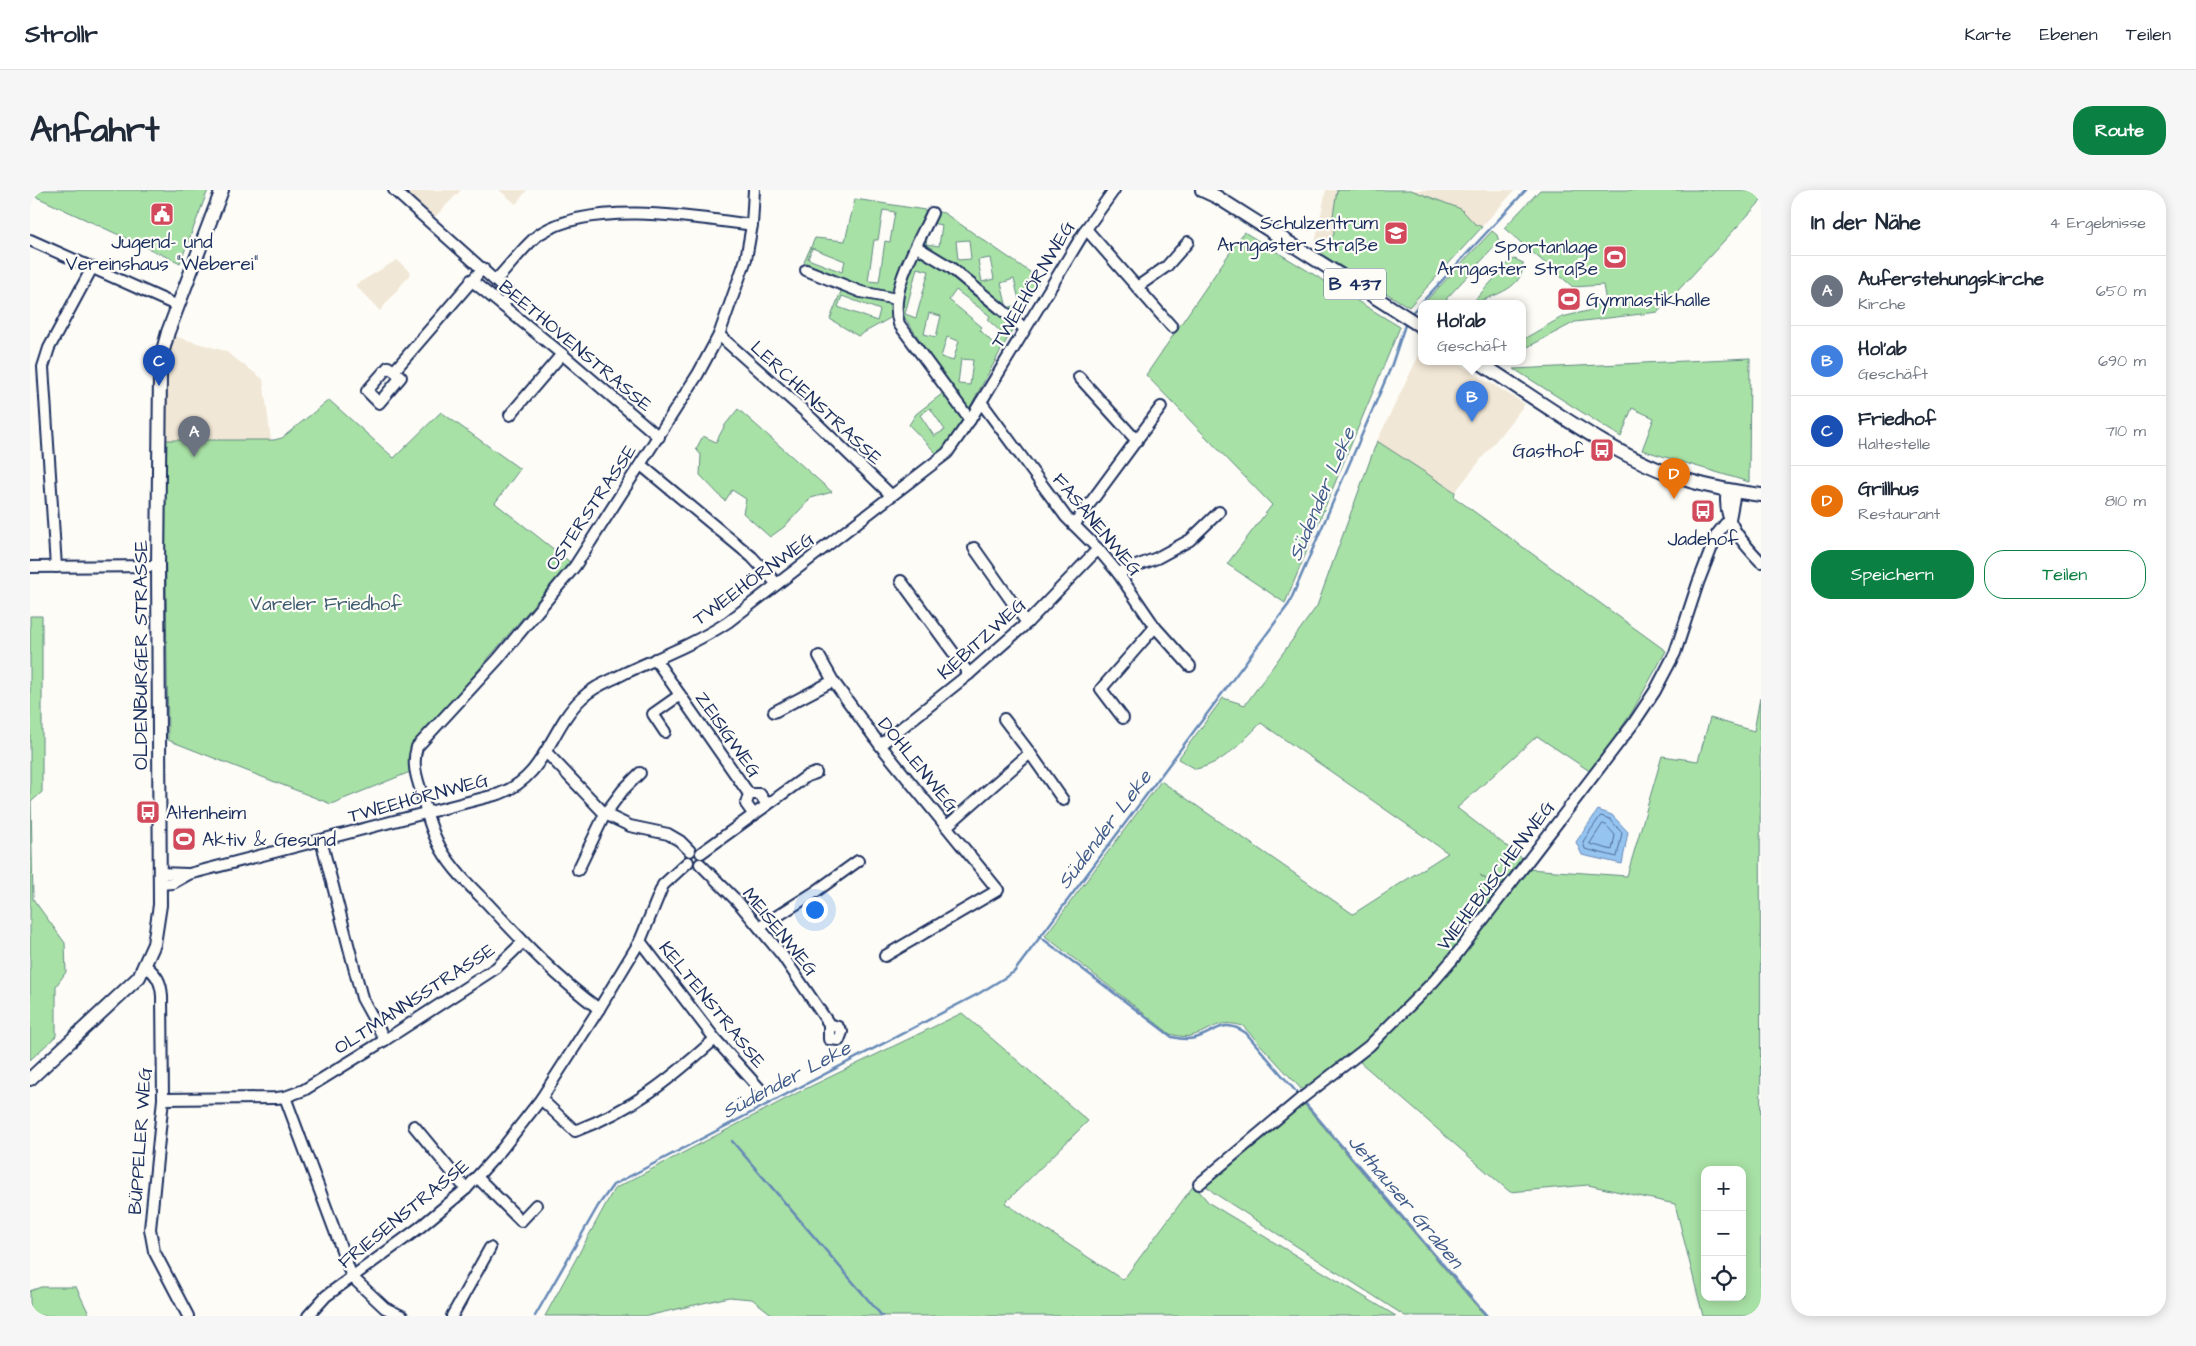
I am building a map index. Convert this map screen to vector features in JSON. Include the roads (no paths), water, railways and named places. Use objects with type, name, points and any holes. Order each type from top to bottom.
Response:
[{"type":"main road","name":"OLDENBURGER STRASSE","points":[[30,1078],[139,977],[146,966],[157,932],[160,878],[158,566],[160,375],[162,354],[178,306],[222,190]]},
{"type":"main road","name":"B 437","points":[[1202,190],[1214,194],[1418,324]]},
{"type":"main road","points":[[1483,365],[1586,431],[1638,459],[1689,481],[1731,491],[1761,494]]},
{"type":"street","points":[[394,190],[511,295],[502,305]]},
{"type":"street","name":"OSTERSTRASSE","points":[[427,813],[414,768],[416,747],[498,659],[575,566],[698,374],[719,335],[746,259],[752,225],[754,190]]},
{"type":"street","name":"TWEEHÖRNWEG","points":[[160,878],[189,874],[427,813],[512,789],[528,777],[546,752],[573,707],[591,690],[717,630],[947,453],[970,420],[1086,228],[1113,190]]},
{"type":"street","points":[[932,213],[900,286],[896,298],[896,313],[899,324],[970,420]]},
{"type":"street","points":[[496,280],[539,234],[558,224],[578,219],[618,214],[646,214],[752,225]]},
{"type":"street","points":[[1086,228],[1172,328]]},
{"type":"street","points":[[30,240],[178,306]]},
{"type":"street","points":[[1137,287],[1167,266],[1188,242]]},
{"type":"street","points":[[917,247],[950,267],[1024,328]]},
{"type":"street","points":[[56,567],[43,367],[49,348],[92,268]]},
{"type":"street","points":[[394,371],[482,268]]},
{"type":"street","points":[[806,270],[861,292],[896,298]]},
{"type":"street","name":"BEETHOVENSTRASSE","points":[[471,280],[562,354],[658,437]]},
{"type":"street","name":"LERCHENSTRASSE","points":[[719,335],[802,409],[891,495]]},
{"type":"street","points":[[510,415],[562,354]]},
{"type":"street","points":[[1079,377],[1137,441]]},
{"type":"street","name":"FASANENWEG","points":[[981,402],[1074,525],[1118,573],[1155,627],[1190,666]]},
{"type":"street","points":[[1074,525],[1161,408]]},
{"type":"street","points":[[641,465],[752,557],[777,584]]},
{"type":"street","points":[[1731,491],[1730,520],[1739,537],[1761,562]]},
{"type":"street","points":[[1118,573],[1157,558],[1190,540],[1219,512]]},
{"type":"street","name":"WIEHEBÜSCHENWEG","points":[[1199,1184],[1298,1101],[1369,1046],[1453,959],[1633,724],[1655,691],[1675,653],[1698,583],[1717,534],[1730,520]]},
{"type":"street","points":[[974,548],[1027,622]]},
{"type":"street","name":"KIEBITZWEG","points":[[880,745],[969,674],[1027,622],[1098,549]]},
{"type":"street","points":[[30,567],[158,566]]},
{"type":"street","points":[[901,581],[969,674]]},
{"type":"street","points":[[1123,718],[1101,689],[1155,627]]},
{"type":"street","name":"DOHLENWEG","points":[[819,656],[833,681],[880,745],[998,890],[885,956]]},
{"type":"street","name":"ZEISIGWEG","points":[[655,659],[749,794]]},
{"type":"street","points":[[774,712],[833,681]]},
{"type":"street","name":"ZEISIGWEG","points":[[665,732],[652,714],[680,695]]},
{"type":"street","points":[[1004,719],[1063,800]]},
{"type":"street","points":[[546,752],[604,814],[630,826],[668,834],[680,841],[690,851]]},
{"type":"street","points":[[947,826],[1030,753]]},
{"type":"street","points":[[578,870],[604,814],[623,790],[640,773]]},
{"type":"street","points":[[701,853],[807,776],[816,773]]},
{"type":"street","name":"ZEISIGWEG","points":[[749,794],[760,794],[767,805]]},
{"type":"street","name":"ZEISIGWEG","points":[[749,794],[746,804],[754,815]]},
{"type":"street","name":"OLTMANNSSTRASSE","points":[[163,1098],[285,1097],[304,1090],[496,968],[523,942],[448,861],[435,837],[427,813]]},
{"type":"street","points":[[321,840],[362,998],[385,1040]]},
{"type":"street","points":[[690,851],[696,850],[701,853]]},
{"type":"street","points":[[690,851],[687,856],[688,862],[692,865],[700,864],[702,859],[701,853]]},
{"type":"street","points":[[760,927],[815,892],[858,861]]},
{"type":"street","name":"FRIESENSTRASSE","points":[[308,1316],[326,1296],[419,1228],[466,1189],[502,1149],[542,1099],[599,1009],[640,941],[663,885],[688,862]]},
{"type":"street","name":"MEISENWEG","points":[[700,864],[760,927],[794,971],[829,1024]]},
{"type":"street","name":"KELTENSTRASSE","points":[[640,941],[715,1039],[759,1088]]},
{"type":"street","points":[[523,942],[572,990],[599,1009]]},
{"type":"street","name":"BÜPPELER WEG","points":[[146,966],[157,976],[161,984],[163,1098],[150,1229],[154,1251],[188,1316]]},
{"type":"street","points":[[542,1099],[575,1131],[606,1119],[638,1101],[671,1078],[715,1039]]},
{"type":"street","points":[[285,1097],[352,1277],[385,1308],[402,1316]]},
{"type":"street","points":[[414,1126],[466,1189]]},
{"type":"street","points":[[477,1177],[521,1221],[536,1205]]},
{"type":"street","points":[[452,1316],[490,1248]]},
{"type":"water","points":[[1598,810],[1612,815],[1628,832],[1622,864],[1582,855],[1576,842]]},
{"type":"waterway","name":"Südender Leke","points":[[1424,300],[1526,190]]},
{"type":"waterway","name":"Südender Leke","points":[[1410,315],[1418,306]]},
{"type":"waterway","name":"Südender Leke","points":[[535,1316],[598,1206],[613,1185],[978,994],[1014,972],[1289,604],[1391,367],[1406,322]]},
{"type":"waterway","name":"Jethauser Graben","points":[[1039,936],[1172,1037],[1192,1039],[1225,1026],[1238,1028],[1246,1033],[1298,1094]]},
{"type":"waterway","name":"Jethauser Graben","points":[[1305,1103],[1487,1316]]},
{"type":"waterway","points":[[732,1141],[882,1316]]},
{"type":"place","name":"Jugend- und Vereinshaus \"Weberei\"","points":[[162,214]]},
{"type":"place","name":"Schulzentrum Arngaster Straße","points":[[1396,233]]},
{"type":"place","name":"Sportanlage Arngaster Straße","points":[[1615,257]]},
{"type":"place","name":"Gymnastikhalle","points":[[1569,299]]},
{"type":"place","name":"Friedhof","points":[[159,386]]},
{"type":"place","name":"Hol'ab","points":[[1472,422]]},
{"type":"place","name":"Gasthof","points":[[1602,450]]},
{"type":"place","name":"Auferstehungskirche","points":[[194,457]]},
{"type":"place","name":"Grillhus","points":[[1674,499]]},
{"type":"place","name":"Jadehof","points":[[1703,511]]},
{"type":"place","name":"Altenheim","points":[[148,812]]},
{"type":"place","name":"Aktiv & Gesund","points":[[184,839]]},
{"type":"park label","name":"Vareler Friedhof","points":[[326,603]]}]
